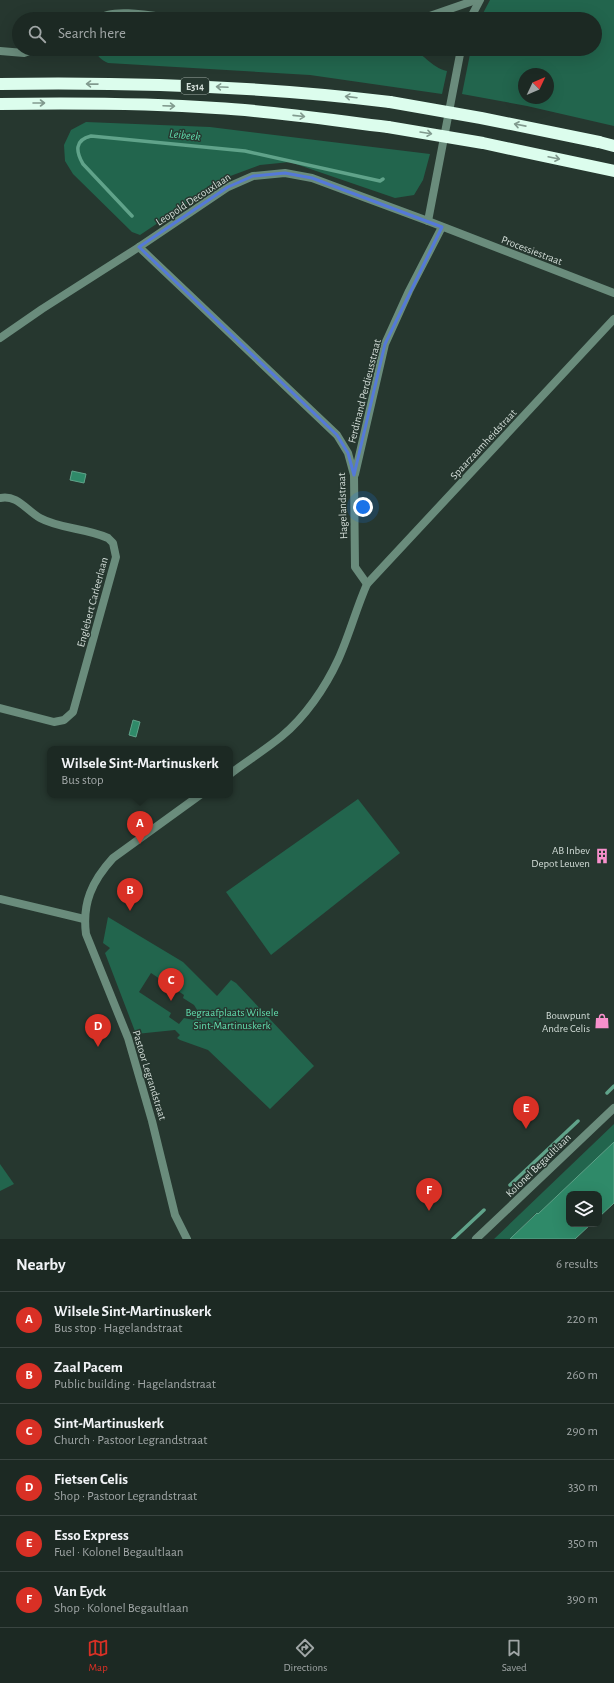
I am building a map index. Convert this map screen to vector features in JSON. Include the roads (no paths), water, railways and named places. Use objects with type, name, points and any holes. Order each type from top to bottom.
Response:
[{"type":"highway","name":"E314","points":[[0,84],[44,83],[221,87],[320,94],[390,102],[480,118],[614,146]]},
{"type":"highway","name":"E314","points":[[0,104],[131,104],[216,108],[312,117],[388,127],[483,143],[614,171]]},
{"type":"street","points":[[442,12],[476,0]]},
{"type":"street","points":[[474,12],[480,0]]},
{"type":"street","points":[[0,51],[12,52]]},
{"type":"street","points":[[428,221],[460,56]]},
{"type":"street","name":"Leopold Decouxlaan","points":[[0,338],[228,187],[253,176],[285,173],[312,178],[442,227]]},
{"type":"street","name":"Processiestraat","points":[[442,227],[614,293]]},
{"type":"street","name":"Ferdinand Perdieusstraat","points":[[354,475],[385,344],[409,291],[442,227]]},
{"type":"street","name":"Hagelandstraat","points":[[139,247],[337,436],[348,453],[354,475],[356,567],[367,584]]},
{"type":"street","name":"Spaarzaamheidstraat","points":[[367,584],[614,319]]},
{"type":"street","name":"Englebert Carleerlaan","points":[[0,498],[10,498],[17,501],[32,514],[47,521],[108,538],[113,543],[116,557],[73,712],[64,720],[54,722],[0,708]]},
{"type":"street","points":[[233,772],[283,735],[316,696],[339,659],[357,605],[367,584]]},
{"type":"street","points":[[0,898],[84,919],[87,901],[92,886],[102,869],[113,858],[196,798]]},
{"type":"street","name":"Pastoor Legrandstraat","points":[[84,919],[86,934],[128,1038],[147,1101],[175,1215],[187,1239]]},
{"type":"street","name":"Kolonel Begaultlaan","points":[[476,1239],[614,1108]]},
{"type":"waterway","name":"Leibeek","points":[[132,216],[83,164],[79,155],[78,147],[79,143],[85,138],[91,136],[245,151],[380,181],[383,179]]},
{"type":"waterway","points":[[607,1093],[614,1086]]},
{"type":"waterway","points":[[510,1185],[578,1121]]},
{"type":"waterway","points":[[453,1239],[484,1210]]},
{"type":"place","name":"Wilsele Sint-Martinuskerk","points":[[140,844]]},
{"type":"place","name":"AB Inbev Depot Leuven","points":[[602,856]]},
{"type":"place","name":"Zaal Pacem","points":[[130,911]]},
{"type":"place","name":"Sint-Martinuskerk","points":[[171,1001]]},
{"type":"place","name":"Bouwpunt Andre Celis","points":[[602,1021]]},
{"type":"place","name":"Fietsen Celis","points":[[98,1047]]},
{"type":"place","name":"Esso Express","points":[[526,1129]]},
{"type":"place","name":"Van Eyck","points":[[429,1211]]},
{"type":"park label","name":"Begraafplaats Wilsele Sint-Martinuskerk","points":[[232,1018]]}]
